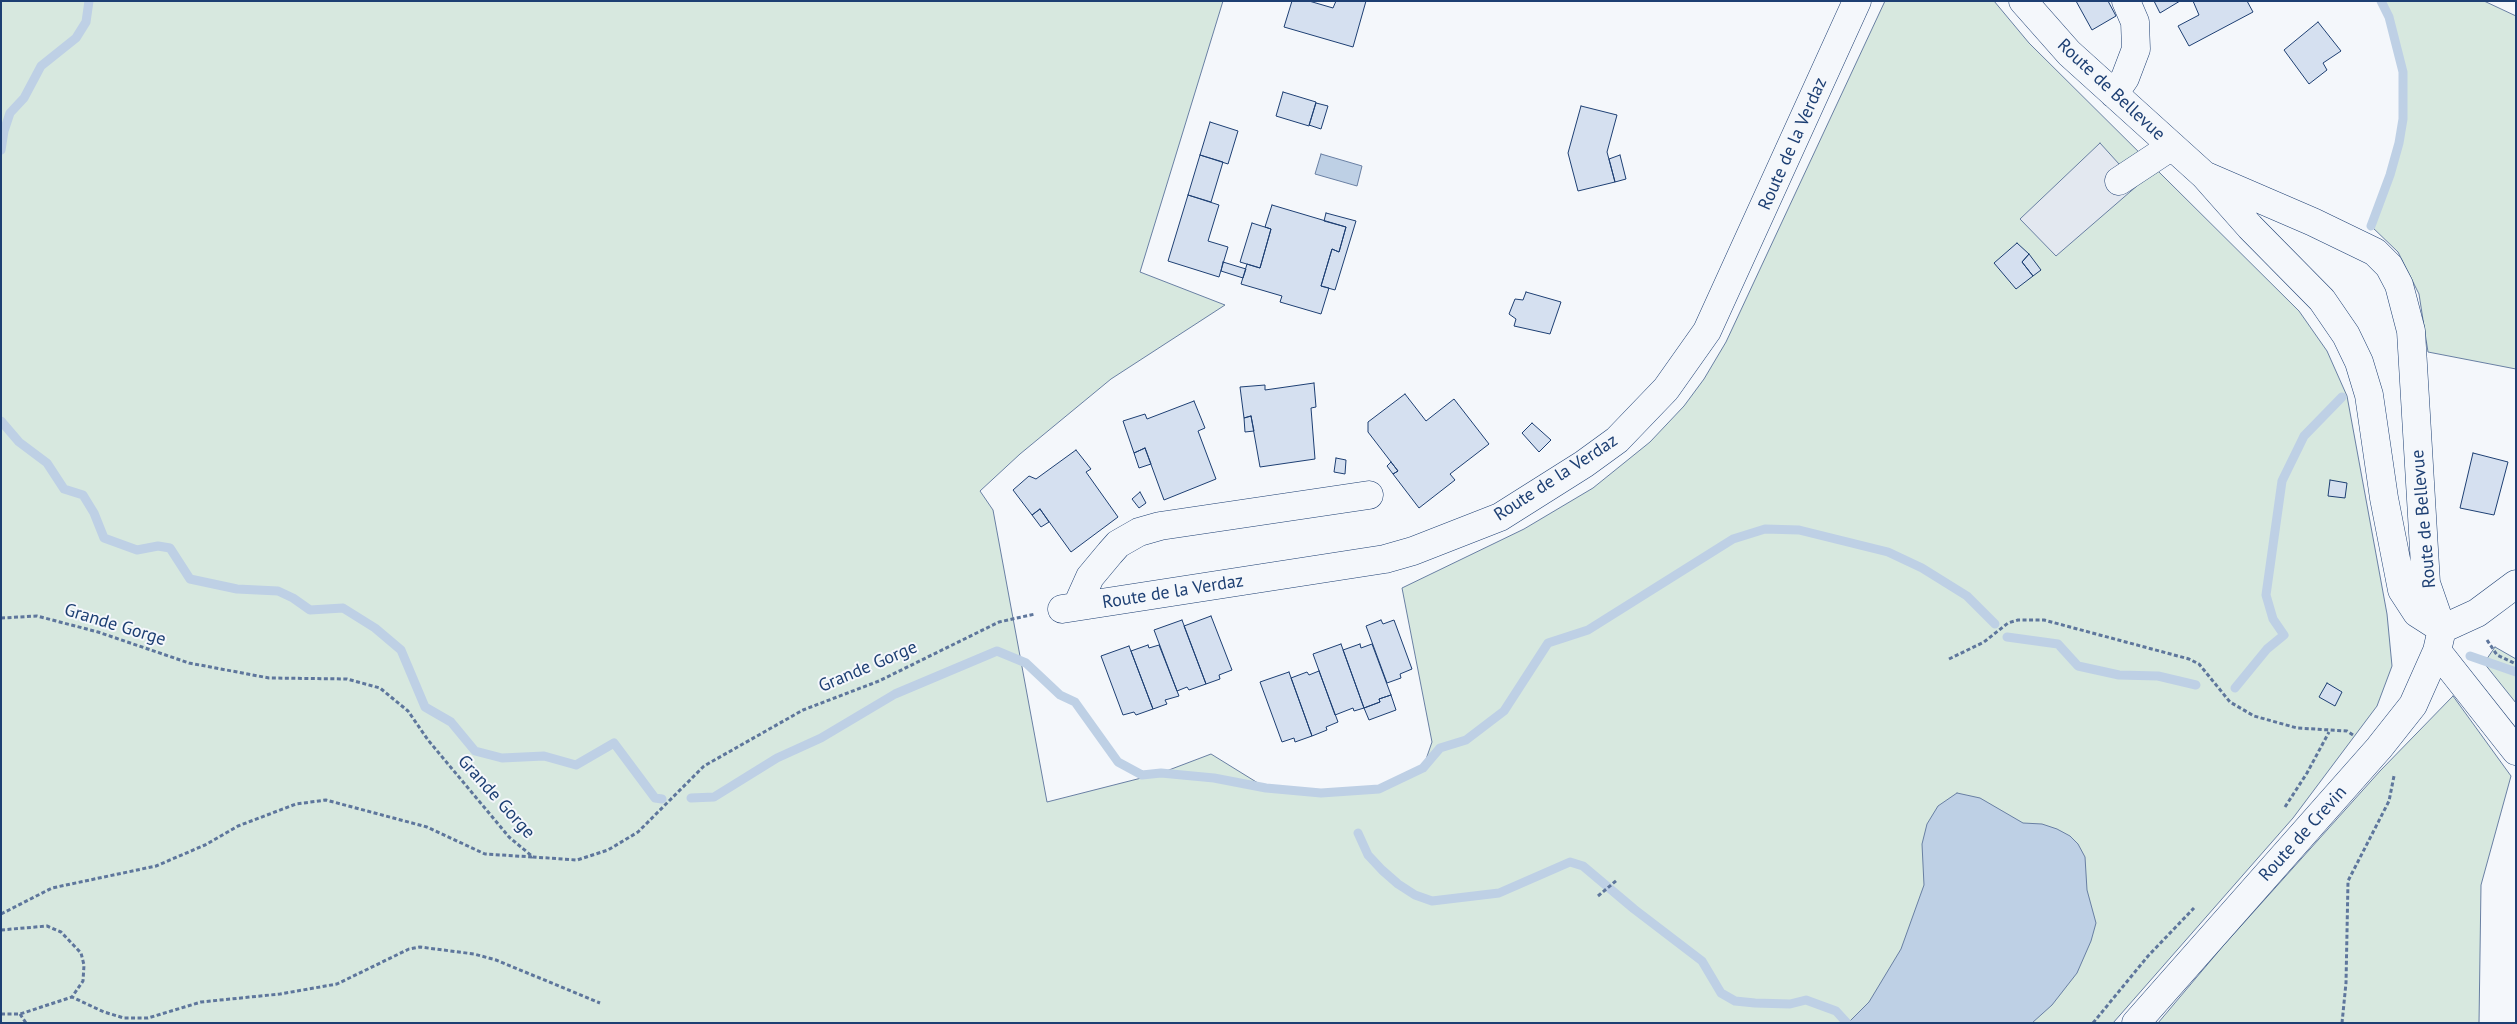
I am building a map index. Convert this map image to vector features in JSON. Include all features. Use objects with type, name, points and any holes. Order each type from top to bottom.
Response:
[{"type":"street","name":"Route de la Verdaz","points":[[1070,608],[1385,559],[1413,551],[1500,517],[1584,464],[1617,440],[1666,388],[1707,331],[1857,1]]},
{"type":"street","name":"Route de Bellevue","points":[[2023,1],[2069,53],[2204,175],[2250,227],[2322,300],[2346,335],[2359,362],[2369,395],[2384,498],[2402,590],[2417,613],[2439,640]]},
{"type":"street","points":[[2114,94],[2125,78],[2136,49],[2135,22],[2126,1]]},
{"type":"street","points":[[2119,180],[2172,146]]},
{"type":"street","name":"Route de Bellevue","points":[[2204,175],[2314,222],[2375,252],[2388,266],[2399,285],[2412,338],[2426,583],[2439,640]]},
{"type":"street","points":[[1070,608],[1090,577],[1118,544],[1139,532],[1160,526],[1368,495]]},
{"type":"street","points":[[2516,584],[2439,640],[2516,751]]},
{"type":"street","name":"Route de Crevin","points":[[2136,1023],[2379,748],[2413,705],[2439,640]]},
{"type":"path","name":"Grande Gorge","points":[[1,618],[37,616],[98,632],[189,663],[260,676],[347,679],[380,688],[408,711],[428,740],[509,837],[533,857],[576,860],[608,850],[638,832],[704,766],[803,710],[879,680],[999,622],[1070,608]]},
{"type":"path","points":[[1949,659],[1989,639],[2008,623],[2018,620],[2044,620],[2189,659],[2199,664],[2223,696],[2238,708],[2254,716],[2297,728],[2329,732],[2347,731],[2379,748],[2389,760],[2394,770],[2394,785],[2389,801],[2348,881],[2346,983],[2342,1023]]},
{"type":"path","points":[[2489,642],[2497,655],[2516,664]]},
{"type":"path","points":[[2281,812],[2307,773],[2329,732]]},
{"type":"path","points":[[1,914],[52,888],[156,866],[205,845],[238,826],[296,804],[326,800],[427,827],[486,854],[533,857]]},
{"type":"path","points":[[1598,896],[1617,880]]},
{"type":"path","points":[[2093,1023],[2148,956],[2196,907]]},
{"type":"path","points":[[1,930],[47,926],[61,932],[73,943],[81,953],[84,965],[83,982],[72,997],[20,1014],[1,1014]]},
{"type":"path","points":[[72,997],[104,1012],[124,1018],[148,1018],[201,1002],[280,994],[337,984],[409,949],[420,947],[474,954],[496,960],[600,1002]]},
{"type":"path","points":[[20,1014],[26,1023]]},
{"type":"shaded area","points":[[1,1],[1223,1],[1140,272],[1225,305],[1111,379],[1020,454],[980,491],[993,510],[1047,802],[1161,773],[1211,754],[1266,788],[1321,793],[1379,789],[1423,768],[1432,742],[1402,588],[1524,529],[1593,488],[1650,442],[1684,406],[1704,379],[1726,342],[1885,1],[1994,1],[2029,43],[2299,311],[2327,351],[2347,396],[2387,614],[2392,666],[2377,706],[2293,818],[2113,1023],[1,1023]]},
{"type":"shaded area","points":[[2381,1],[2484,1],[2516,16],[2516,369],[2428,352],[2419,294],[2398,252],[2371,226],[2390,175],[2399,143],[2403,119],[2403,72],[2389,17]]},
{"type":"shaded area","points":[[2100,143],[2138,185],[2056,256],[2020,219]]},
{"type":"shaded area","points":[[2495,647],[2516,659],[2516,703],[2484,663]]},
{"type":"shaded area","points":[[2453,696],[2511,776],[2481,885],[2479,1023],[2158,1023],[2223,946],[2380,771]]},
{"type":"water","points":[[1321,154],[1362,166],[1357,186],[1315,174]]},
{"type":"water","points":[[1957,793],[1980,798],[2023,823],[2042,824],[2057,829],[2070,836],[2078,844],[2085,857],[2087,890],[2096,923],[2091,941],[2077,973],[2052,1005],[2032,1023],[1848,1023],[1869,1002],[1901,949],[1924,885],[1922,844],[1927,824],[1938,806]]},
{"type":"building","points":[[1292,1],[1309,1],[1333,8],[1336,1],[1366,1],[1353,47],[1284,27]]},
{"type":"building","points":[[2076,1],[2108,1],[2116,16],[2092,30]]},
{"type":"building","points":[[2154,1],[2180,1],[2160,13]]},
{"type":"building","points":[[2193,1],[2247,1],[2253,12],[2189,46],[2178,26],[2199,15]]},
{"type":"building","points":[[2318,22],[2341,51],[2323,63],[2327,70],[2309,84],[2284,50]]},
{"type":"building","points":[[1283,92],[1316,102],[1309,126],[1276,116]]},
{"type":"building","points":[[1316,103],[1328,106],[1321,129],[1309,125]]},
{"type":"building","points":[[1581,106],[1617,115],[1607,152],[1615,182],[1578,191],[1568,153]]},
{"type":"building","points":[[1210,122],[1238,131],[1228,164],[1200,155]]},
{"type":"building","points":[[1200,155],[1223,162],[1211,202],[1188,195]]},
{"type":"building","points":[[1620,155],[1626,179],[1615,182],[1609,159]]},
{"type":"building","points":[[1188,195],[1219,205],[1208,241],[1228,247],[1219,277],[1168,261]]},
{"type":"building","points":[[1272,205],[1346,227],[1339,252],[1332,249],[1321,286],[1329,288],[1321,314],[1280,302],[1282,296],[1241,284],[1247,264],[1260,268],[1271,229],[1265,227]]},
{"type":"building","points":[[1326,213],[1356,221],[1335,290],[1321,286],[1332,249],[1339,252],[1346,227],[1324,221]]},
{"type":"building","points":[[1252,223],[1271,229],[1260,268],[1240,262]]},
{"type":"building","points":[[2017,243],[2029,254],[2022,262],[2033,276],[2016,289],[1994,263]]},
{"type":"building","points":[[2029,254],[2041,270],[2033,276],[2022,262]]},
{"type":"building","points":[[1223,262],[1246,269],[1243,278],[1221,271]]},
{"type":"building","points":[[1526,292],[1561,302],[1550,334],[1514,326],[1516,319],[1509,314],[1515,299],[1523,300]]},
{"type":"building","points":[[1314,383],[1316,407],[1311,408],[1315,459],[1260,467],[1251,416],[1244,418],[1240,387],[1265,385],[1265,390]]},
{"type":"building","points":[[1405,394],[1426,421],[1454,399],[1489,444],[1450,474],[1455,480],[1419,508],[1393,474],[1398,471],[1368,432],[1368,422]]},
{"type":"building","points":[[1194,401],[1205,428],[1198,431],[1216,479],[1164,500],[1145,448],[1134,453],[1123,421],[1145,414],[1147,419]]},
{"type":"building","points":[[1251,416],[1254,431],[1245,432],[1244,418]]},
{"type":"building","points":[[1532,423],[1551,440],[1539,452],[1522,433]]},
{"type":"building","points":[[1145,448],[1151,464],[1139,468],[1134,453]]},
{"type":"building","points":[[1076,450],[1091,469],[1086,472],[1118,517],[1071,552],[1040,509],[1032,515],[1013,490],[1029,476],[1036,479]]},
{"type":"building","points":[[2473,453],[2508,462],[2494,515],[2460,508]]},
{"type":"building","points":[[1336,458],[1346,460],[1345,474],[1334,472]]},
{"type":"building","points":[[1391,462],[1398,471],[1393,474],[1387,466]]},
{"type":"building","points":[[2330,480],[2347,483],[2345,498],[2328,496]]},
{"type":"building","points":[[1140,492],[1146,503],[1139,508],[1132,499]]},
{"type":"building","points":[[1040,509],[1049,522],[1041,527],[1032,515]]},
{"type":"building","points":[[1211,616],[1232,670],[1219,675],[1220,679],[1206,684],[1184,626]]},
{"type":"building","points":[[1182,620],[1206,684],[1189,690],[1187,687],[1177,691],[1154,630]]},
{"type":"building","points":[[1381,620],[1383,624],[1394,620],[1412,669],[1400,674],[1401,678],[1387,683],[1366,626]]},
{"type":"building","points":[[1341,644],[1364,708],[1354,711],[1353,708],[1335,715],[1313,654]]},
{"type":"building","points":[[1360,644],[1361,648],[1372,644],[1391,695],[1379,699],[1380,702],[1364,708],[1343,650]]},
{"type":"building","points":[[1148,645],[1149,648],[1159,645],[1179,696],[1165,700],[1167,704],[1153,709],[1131,651]]},
{"type":"building","points":[[1129,646],[1153,709],[1136,715],[1134,712],[1123,715],[1101,656]]},
{"type":"building","points":[[1319,671],[1338,722],[1326,727],[1327,730],[1312,736],[1291,678],[1307,672],[1309,675]]},
{"type":"building","points":[[1289,672],[1312,736],[1295,742],[1294,738],[1282,742],[1260,682]]},
{"type":"building","points":[[2327,683],[2342,692],[2335,706],[2319,697]]},
{"type":"building","points":[[1391,695],[1396,710],[1369,720],[1364,708],[1380,702],[1379,699]]},
{"type":"waterway","points":[[1,150],[4,131],[10,113],[24,98],[41,66],[76,38],[86,22],[89,1]]},
{"type":"waterway","points":[[2371,226],[2390,175],[2399,143],[2403,119],[2403,72],[2389,17],[2381,1]]},
{"type":"waterway","points":[[2235,688],[2267,649],[2284,635],[2273,619],[2266,595],[2282,481],[2304,436],[2342,397]]},
{"type":"waterway","points":[[1,421],[19,442],[47,463],[64,489],[83,495],[94,513],[104,538],[137,550],[158,546],[170,548],[190,579],[237,589],[278,591],[293,598],[310,610],[343,608],[375,628],[401,650],[425,707],[451,722],[475,751],[502,758],[544,756],[576,765],[614,743],[655,798],[662,799]]},
{"type":"waterway","points":[[691,798],[714,797],[777,758],[821,738],[895,694],[997,651],[1026,663],[1060,695],[1075,702],[1118,762],[1142,775],[1161,773],[1214,778],[1266,788],[1321,793],[1379,789],[1423,768],[1440,748],[1466,740],[1504,711],[1548,643],[1588,630],[1733,539],[1765,529],[1799,530],[1888,552],[1922,568],[1967,596],[1995,624]]},
{"type":"waterway","points":[[2007,637],[2058,644],[2078,666],[2119,675],[2158,676],[2196,685]]},
{"type":"waterway","points":[[2470,656],[2516,672]]},
{"type":"waterway","points":[[1358,833],[1368,855],[1382,870],[1415,895],[1432,901],[1499,893],[1570,862],[1583,866],[1634,909],[1702,961],[1721,993],[1735,1001],[1755,1003],[1790,1004],[1806,1000],[1836,1011],[1847,1023]]}]
